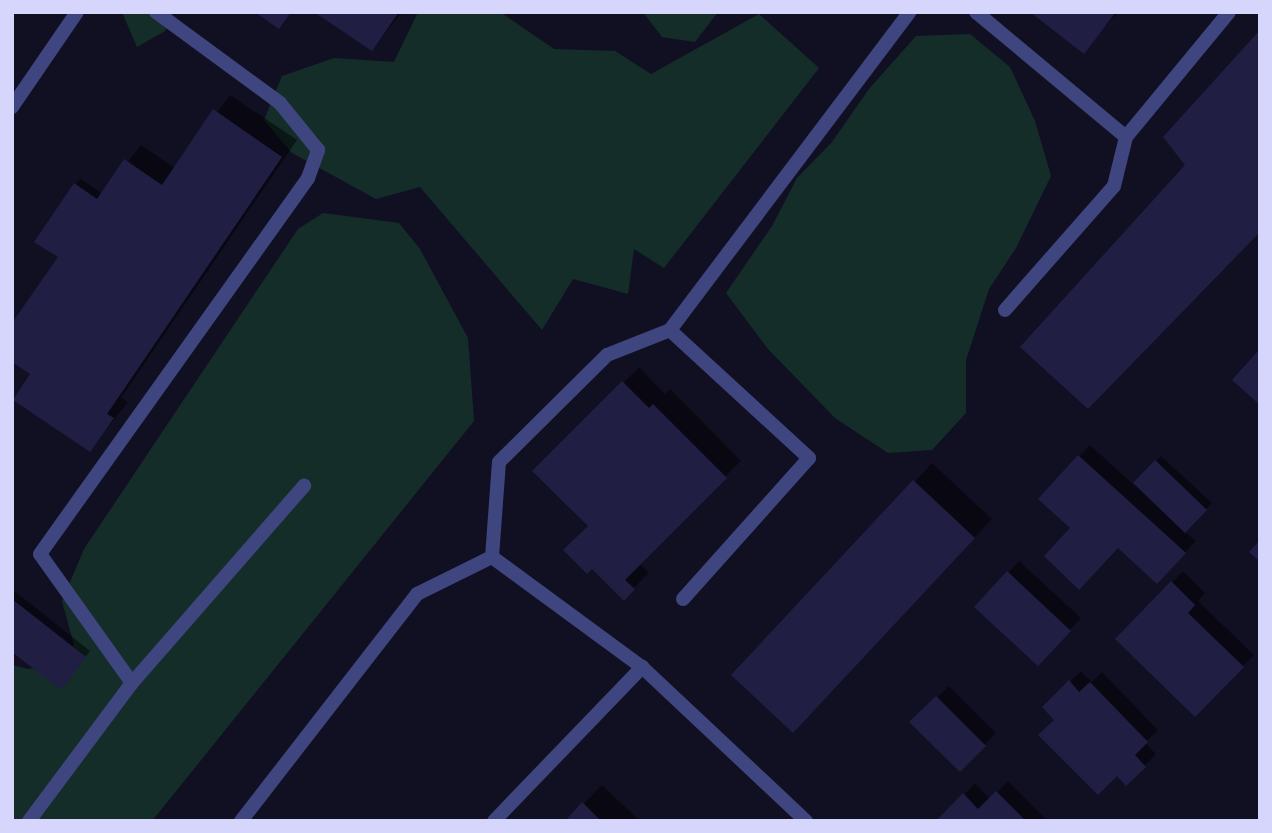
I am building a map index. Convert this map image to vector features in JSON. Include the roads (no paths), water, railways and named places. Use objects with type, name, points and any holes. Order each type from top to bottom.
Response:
[{"type":"street","points":[[12,107],[77,12]]},
{"type":"street","points":[[132,684],[40,554],[308,178],[318,150],[280,103],[156,12]]},
{"type":"street","points":[[492,557],[499,462],[607,355],[670,330],[910,12]]},
{"type":"street","points":[[976,12],[1126,137]]},
{"type":"street","points":[[1005,310],[1114,186],[1126,137],[1229,12]]},
{"type":"street","points":[[670,330],[809,458],[683,599]]},
{"type":"street","points":[[29,821],[132,684],[304,486]]},
{"type":"street","points":[[492,557],[642,667],[806,821]]},
{"type":"street","points":[[241,821],[417,594],[492,557]]},
{"type":"street","points":[[494,821],[642,667]]}]
